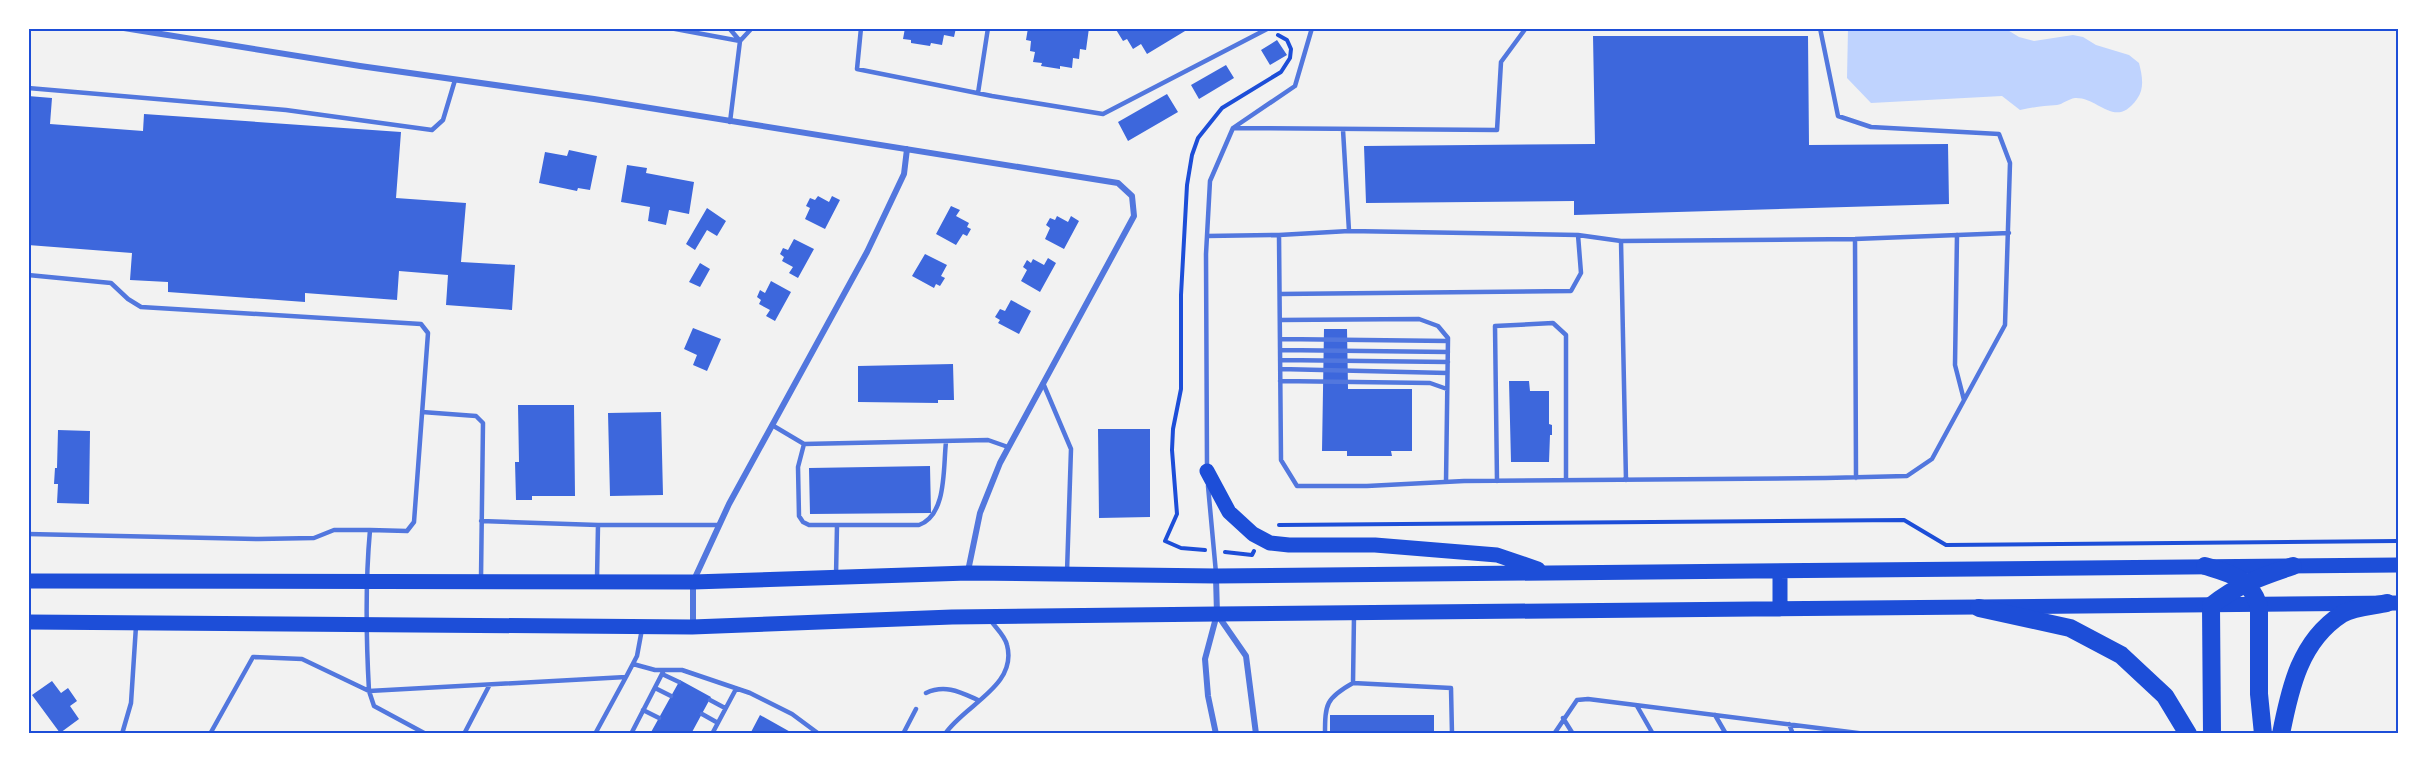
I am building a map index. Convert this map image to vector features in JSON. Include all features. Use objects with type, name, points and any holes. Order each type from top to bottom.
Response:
[{"type":"highway","points":[[2205,566],[2232,574],[2245,582],[2254,592],[2259,606],[2259,694],[2263,734]]},
{"type":"highway","points":[[2212,734],[2211,606],[2228,591],[2245,582],[2293,566]]},
{"type":"highway","points":[[2281,734],[2290,687],[2303,656],[2321,632],[2344,613],[2393,603]]},
{"type":"highway","points":[[1979,608],[2070,628],[2121,655],[2165,696],[2188,734]]},
{"type":"main road","points":[[1207,471],[1229,512],[1270,543],[1375,545],[1497,555],[1549,573]]},
{"type":"main road","points":[[28,581],[693,582],[968,573],[1216,576],[2398,565]]},
{"type":"main road","points":[[1780,571],[1780,609]]},
{"type":"main road","points":[[28,622],[692,627],[987,617],[2393,603]]},
{"type":"street","points":[[124,28],[1118,183],[1132,196],[1134,216],[1008,447],[980,513],[968,573]]},
{"type":"street","points":[[692,627],[693,582],[719,525],[867,252],[904,174],[907,149]]},
{"type":"street","points":[[1216,576],[1217,614],[1205,658],[1208,696],[1216,734]]},
{"type":"street","points":[[1217,614],[1246,656],[1256,734]]},
{"type":"lane","points":[[670,28],[740,41]]},
{"type":"lane","points":[[729,28],[740,41]]},
{"type":"lane","points":[[730,122],[740,41],[752,28]]},
{"type":"lane","points":[[861,28],[856,69],[1103,114],[1269,28]]},
{"type":"lane","points":[[978,93],[988,28]]},
{"type":"lane","points":[[1216,576],[1207,471],[1207,236],[1210,181],[1233,128],[1295,86],[1312,28]]},
{"type":"lane","points":[[1233,128],[1497,130],[1501,62],[1526,28]]},
{"type":"lane","points":[[1279,235],[1281,460],[1297,486],[1907,476],[1932,459],[2005,325],[2010,232],[2010,163],[1999,134],[1871,128],[1838,116],[1820,28]]},
{"type":"lane","points":[[28,88],[286,110],[432,130],[443,120],[455,80]]},
{"type":"lane","points":[[1343,130],[1349,231]]},
{"type":"lane","points":[[1207,236],[1349,231],[1578,235],[1621,241],[1855,239],[2010,232]]},
{"type":"lane","points":[[1280,294],[1571,291],[1581,273],[1578,235]]},
{"type":"lane","points":[[1957,235],[1955,365],[1964,400]]},
{"type":"lane","points":[[1855,239],[1856,478]]},
{"type":"lane","points":[[1621,241],[1626,480]]},
{"type":"lane","points":[[28,275],[111,283],[128,299],[141,307],[421,324],[428,333],[414,522],[406,531],[334,530],[314,538],[259,539],[28,534]]},
{"type":"lane","points":[[1280,320],[1419,319],[1438,326],[1448,341],[1446,482]]},
{"type":"lane","points":[[1497,481],[1495,326],[1553,323],[1566,335],[1566,480]]},
{"type":"lane","points":[[1280,339],[1448,341]]},
{"type":"lane","points":[[1280,350],[1448,351]]},
{"type":"lane","points":[[1280,360],[1448,362]]},
{"type":"lane","points":[[1280,369],[1447,373]]},
{"type":"lane","points":[[1280,381],[1430,383],[1447,389]]},
{"type":"lane","points":[[1043,382],[1071,449],[1067,574]]},
{"type":"lane","points":[[422,412],[476,416],[483,423],[481,582]]},
{"type":"lane","points":[[772,425],[804,444],[988,440],[1008,447]]},
{"type":"lane","points":[[804,444],[798,467],[799,516],[803,522],[809,525],[919,525],[930,521],[939,506],[946,442]]},
{"type":"lane","points":[[482,521],[598,525],[719,525]]},
{"type":"lane","points":[[597,582],[598,525]]},
{"type":"lane","points":[[836,577],[837,525]]},
{"type":"lane","points":[[370,530],[365,582],[369,691],[374,706],[426,734]]},
{"type":"lane","points":[[1353,683],[1354,613]]},
{"type":"lane","points":[[945,734],[998,682],[1008,661],[1007,643],[987,617]]},
{"type":"lane","points":[[122,734],[130,703],[136,624]]},
{"type":"lane","points":[[595,734],[633,664],[643,627]]},
{"type":"lane","points":[[210,734],[253,657],[302,659],[369,691],[626,677]]},
{"type":"lane","points":[[633,664],[663,672],[679,682]]},
{"type":"lane","points":[[663,672],[682,670],[736,689],[792,714],[819,734]]},
{"type":"lane","points":[[631,733],[663,672]]},
{"type":"lane","points":[[1325,734],[1325,707],[1336,692],[1353,683],[1451,688],[1452,734]]},
{"type":"lane","points":[[464,734],[489,686]]},
{"type":"lane","points":[[926,693],[937,687],[953,689],[978,700]]},
{"type":"lane","points":[[655,688],[671,696]]},
{"type":"lane","points":[[712,734],[736,689]]},
{"type":"lane","points":[[710,700],[725,708]]},
{"type":"lane","points":[[1554,734],[1577,700],[1866,734]]},
{"type":"lane","points":[[1637,706],[1653,734]]},
{"type":"lane","points":[[903,734],[916,709]]},
{"type":"lane","points":[[643,710],[659,718]]},
{"type":"lane","points":[[702,714],[718,723]]},
{"type":"lane","points":[[1715,715],[1726,734]]},
{"type":"lane","points":[[1563,718],[1573,734]]},
{"type":"lane","points":[[1789,724],[1793,734]]},
{"type":"path","points":[[1257,35],[1261,43],[1278,35],[1287,40],[1291,49],[1290,58],[1281,72],[1222,108],[1198,138],[1192,155],[1187,184],[1181,295],[1181,389],[1173,429],[1172,450],[1177,514],[1165,541],[1181,548],[1252,555],[1267,526],[1278,525],[1904,520],[1946,545],[2398,540]]},
{"type":"water","points":[[1848,29],[2006,29],[2019,37],[2034,41],[2073,35],[2129,55],[2139,63],[2142,86],[2137,99],[2129,108],[2121,112],[2107,110],[2084,99],[2075,98],[2057,105],[2020,110],[2002,96],[1871,103],[1847,78]]},
{"type":"building","points":[[905,28],[956,28],[954,37],[944,35],[942,45],[931,43],[930,46],[911,43],[911,40],[903,39]]},
{"type":"building","points":[[1028,28],[1089,28],[1086,50],[1080,49],[1079,59],[1073,58],[1072,68],[1041,66],[1042,63],[1033,62],[1035,52],[1030,51],[1031,41],[1026,40]]},
{"type":"building","points":[[1115,28],[1190,28],[1147,54],[1141,44],[1133,49],[1127,39],[1123,41]]},
{"type":"building","points":[[1593,36],[1808,36],[1809,145],[1948,144],[1949,204],[1574,215],[1574,201],[1366,203],[1364,146],[1595,144]]},
{"type":"building","points":[[1277,40],[1287,55],[1270,65],[1261,50]]},
{"type":"building","points":[[1226,65],[1234,78],[1199,99],[1191,85]]},
{"type":"building","points":[[1167,94],[1178,112],[1128,141],[1118,122]]},
{"type":"building","points":[[28,96],[52,98],[50,124],[143,131],[144,114],[401,132],[396,198],[466,203],[461,262],[515,265],[512,310],[446,305],[448,275],[399,271],[397,300],[305,293],[305,302],[168,292],[168,282],[130,280],[132,253],[28,245]]},
{"type":"building","points":[[569,150],[597,156],[590,190],[578,188],[577,191],[539,183],[545,152],[567,156]]},
{"type":"building","points":[[627,165],[647,168],[646,173],[694,182],[689,214],[669,210],[666,225],[648,221],[650,207],[621,202]]},
{"type":"building","points":[[818,196],[829,202],[832,196],[840,200],[825,229],[805,219],[810,208],[806,206],[810,198],[815,200]]},
{"type":"building","points":[[951,206],[960,210],[956,216],[969,223],[967,227],[971,229],[967,236],[963,234],[956,245],[936,234]]},
{"type":"building","points":[[707,208],[726,221],[717,236],[707,230],[695,250],[686,244]]},
{"type":"building","points":[[1057,216],[1068,222],[1071,216],[1079,221],[1064,249],[1045,239],[1050,228],[1046,225],[1050,218],[1055,220]]},
{"type":"building","points":[[794,239],[814,249],[798,278],[789,273],[793,267],[782,261],[784,257],[780,254],[783,248],[788,250]]},
{"type":"building","points":[[925,254],[947,265],[941,276],[945,278],[940,286],[936,284],[934,288],[912,276]]},
{"type":"building","points":[[1048,258],[1056,263],[1040,292],[1021,281],[1027,270],[1023,267],[1027,260],[1031,263],[1033,259],[1044,265]]},
{"type":"building","points":[[700,263],[710,269],[700,287],[689,282]]},
{"type":"building","points":[[771,281],[791,292],[775,321],[766,316],[770,310],[759,304],[761,300],[757,297],[760,290],[765,293]]},
{"type":"building","points":[[1011,300],[1031,311],[1019,334],[998,323],[1000,320],[995,317],[1000,309],[1005,311]]},
{"type":"building","points":[[693,328],[721,339],[707,371],[693,365],[697,355],[684,349]]},
{"type":"building","points":[[1324,329],[1347,329],[1348,389],[1412,389],[1412,451],[1391,451],[1392,456],[1347,456],[1347,451],[1322,451]]},
{"type":"building","points":[[953,364],[954,400],[938,400],[938,403],[858,402],[858,366]]},
{"type":"building","points":[[1509,381],[1529,381],[1530,391],[1549,391],[1549,424],[1552,425],[1552,435],[1550,435],[1549,462],[1511,462]]},
{"type":"building","points":[[518,405],[574,405],[575,496],[532,496],[532,500],[516,500],[515,462],[519,462]]},
{"type":"building","points":[[661,412],[663,495],[610,496],[608,413]]},
{"type":"building","points":[[1098,429],[1150,429],[1150,517],[1099,518]]},
{"type":"building","points":[[58,430],[90,431],[89,504],[57,503],[58,484],[54,484],[55,468],[57,468]]},
{"type":"building","points":[[930,466],[931,513],[810,514],[809,468]]},
{"type":"building","points":[[680,680],[711,697],[691,734],[650,734]]},
{"type":"building","points":[[52,681],[61,693],[68,688],[77,701],[70,706],[79,719],[60,733],[32,695]]},
{"type":"building","points":[[760,715],[794,734],[750,734]]},
{"type":"building","points":[[1330,715],[1434,715],[1434,734],[1330,734]]}]
